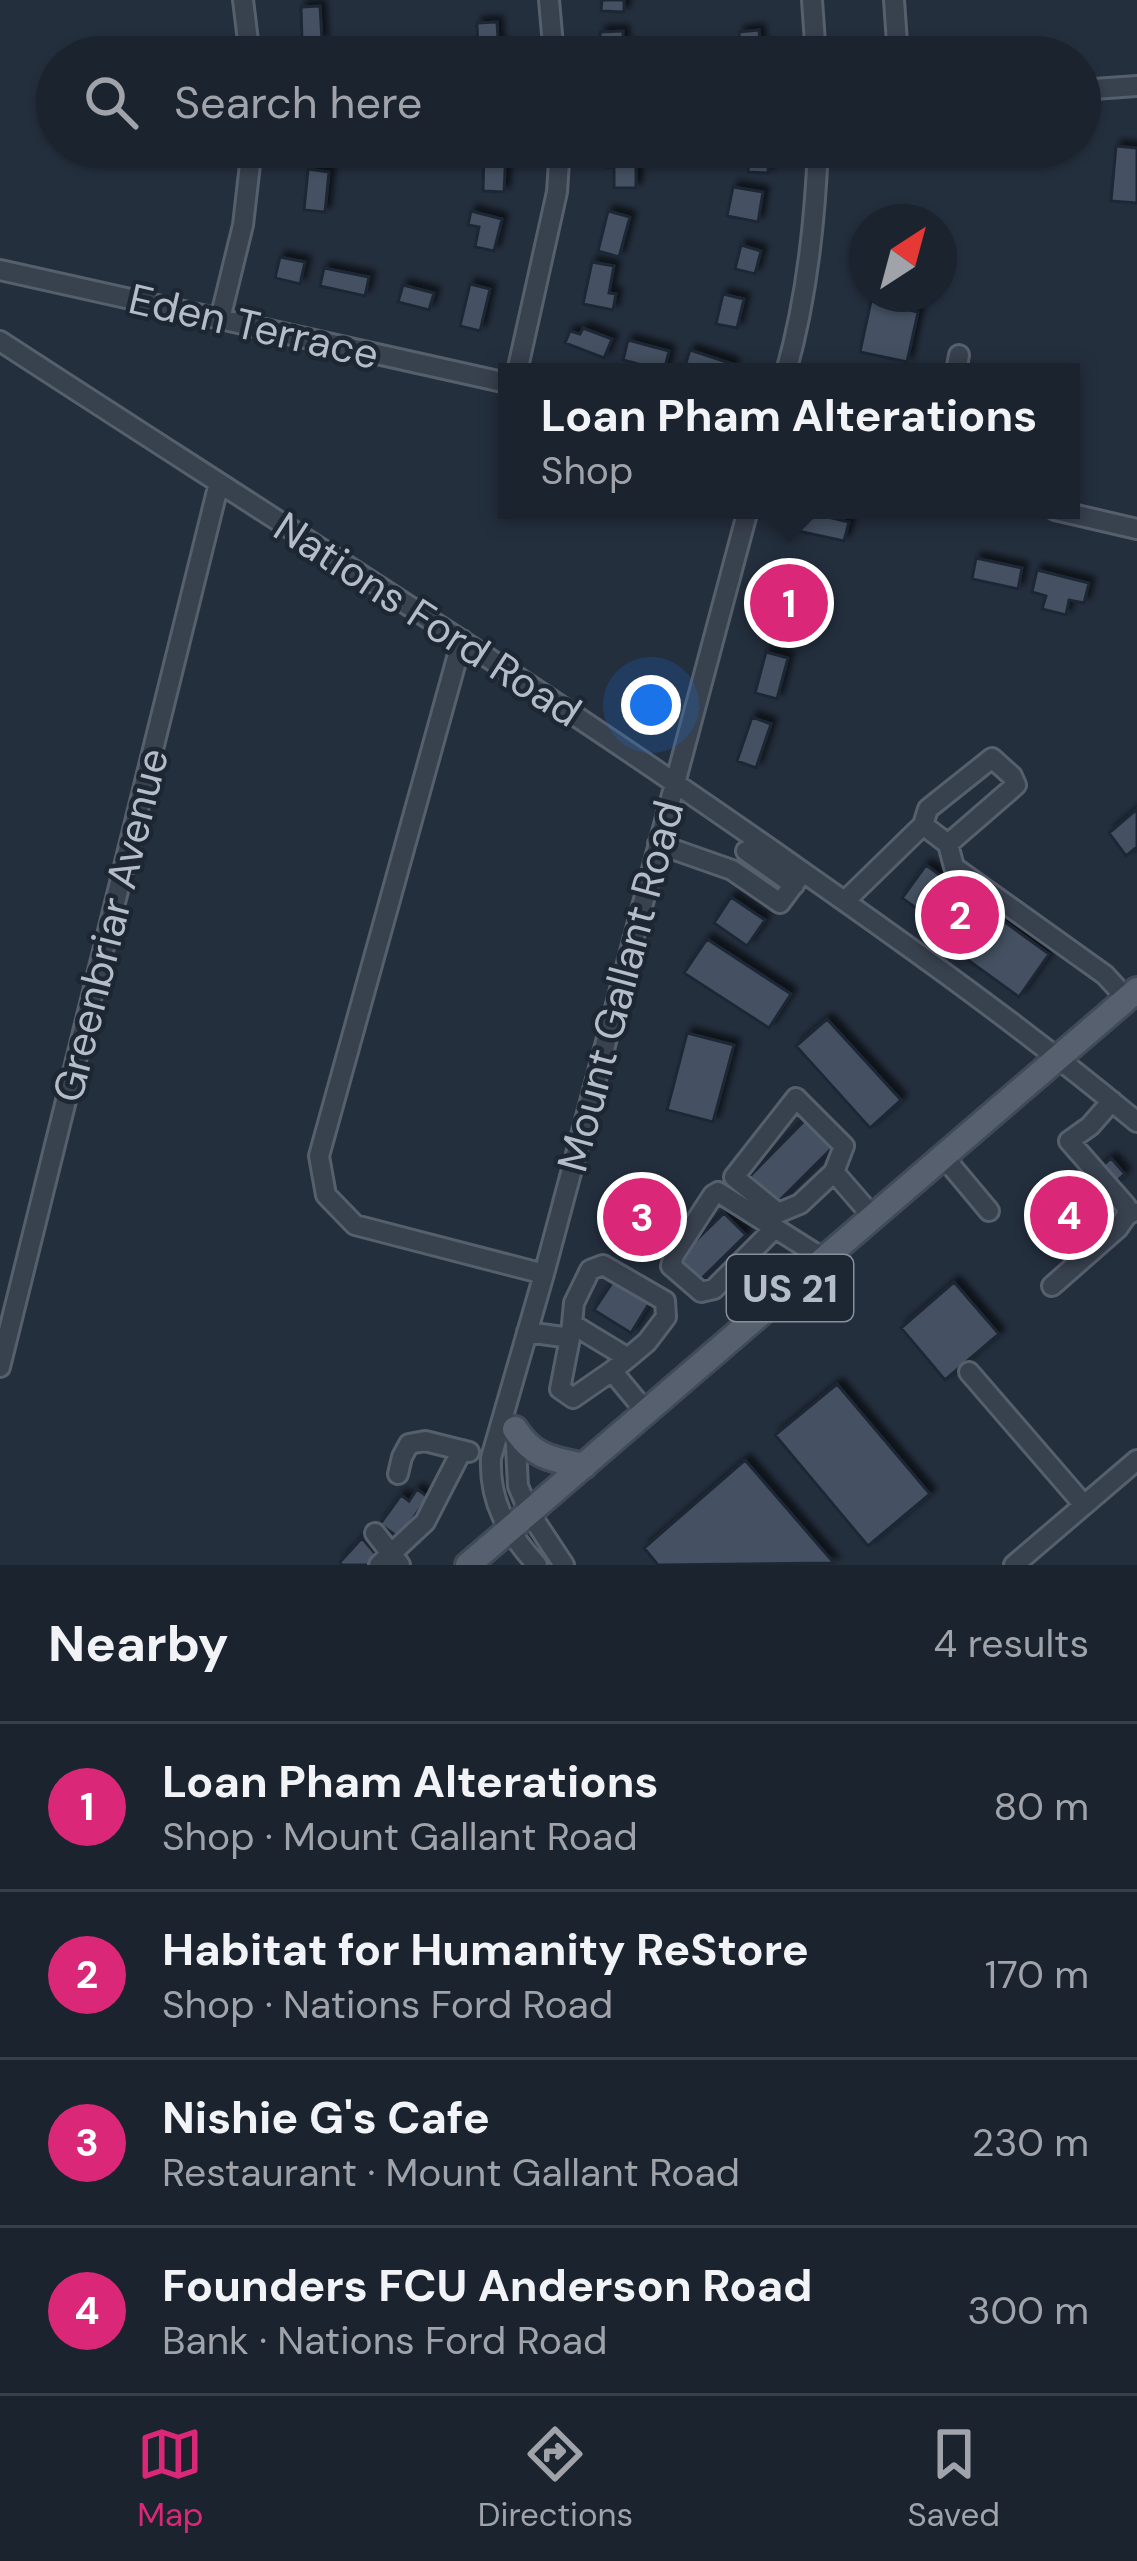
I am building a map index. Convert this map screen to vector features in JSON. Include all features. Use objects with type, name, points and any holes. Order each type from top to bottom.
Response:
[{"type":"main road","name":"US 21","points":[[467,1565],[1132,995]]},
{"type":"main road","points":[[515,1429],[535,1453],[584,1466]]},
{"type":"street","points":[[243,0],[247,36]]},
{"type":"street","points":[[549,0],[552,36]]},
{"type":"street","points":[[812,0],[815,36]]},
{"type":"street","points":[[894,0],[897,36]]},
{"type":"street","points":[[1101,89],[1137,86]]},
{"type":"street","points":[[220,319],[243,224],[249,168]]},
{"type":"street","points":[[519,363],[559,168]]},
{"type":"street","points":[[789,363],[809,270],[817,168]]},
{"type":"street","name":"Eden Terrace","points":[[0,270],[498,381]]},
{"type":"street","name":"Nations Ford Road","points":[[0,341],[675,782],[750,844],[799,878],[845,901],[1059,1057],[1137,1122]]},
{"type":"street","name":"Greenbriar Avenue","points":[[0,1367],[219,483]]},
{"type":"street","points":[[1080,516],[1137,529]]},
{"type":"street","name":"Mount Gallant Road","points":[[537,1565],[508,1530],[496,1505],[491,1458],[746,519]]},
{"type":"street","points":[[462,640],[319,1156],[326,1195],[355,1225],[544,1274]]},
{"type":"street","points":[[845,901],[923,825],[928,809],[992,758],[1016,785],[948,844]]},
{"type":"street","points":[[923,825],[948,844],[954,867],[1132,995]]},
{"type":"street","points":[[658,844],[732,870],[780,903],[799,878]]},
{"type":"street","points":[[732,870],[750,844]]},
{"type":"street","points":[[774,1222],[734,1178],[796,1098],[844,1146],[834,1172],[774,1222],[714,1288],[700,1292],[670,1267],[718,1192],[774,1222],[824,1258]]},
{"type":"street","points":[[1052,1286],[1132,1212],[1069,1141],[1112,1101]]},
{"type":"street","points":[[943,1156],[989,1211]]},
{"type":"street","points":[[834,1172],[872,1217]]},
{"type":"street","points":[[603,1265],[665,1301],[666,1317],[628,1358],[573,1398],[560,1389],[574,1303],[590,1270],[603,1265]]},
{"type":"street","points":[[527,1332],[571,1331],[628,1358]]},
{"type":"street","points":[[612,1371],[646,1412]]},
{"type":"street","points":[[969,1372],[1084,1505]]},
{"type":"street","name":"Mount Gallant Road","points":[[511,1393],[518,1486],[564,1565]]},
{"type":"street","points":[[398,1474],[409,1444],[425,1441],[491,1458]]},
{"type":"street","points":[[375,1533],[390,1562],[425,1522],[462,1450]]},
{"type":"street","points":[[1014,1565],[1137,1460]]},
{"type":"building","points":[[602,0],[624,0],[624,12],[601,11]]},
{"type":"building","points":[[320,6],[322,36],[302,36],[301,7]]},
{"type":"building","points":[[497,22],[498,36],[477,36],[477,23]]},
{"type":"building","points":[[759,30],[759,36],[739,36],[739,32]]},
{"type":"building","points":[[623,31],[623,36],[600,36],[600,32]]},
{"type":"building","points":[[1116,146],[1137,148],[1137,203],[1111,201]]},
{"type":"building","points":[[484,168],[505,168],[504,192],[483,191]]},
{"type":"building","points":[[614,168],[636,168],[636,188],[614,188]]},
{"type":"building","points":[[748,168],[768,168],[768,173],[748,172]]},
{"type":"building","points":[[308,169],[329,172],[325,212],[304,210]]},
{"type":"building","points":[[733,187],[763,192],[758,222],[727,216]]},
{"type":"building","points":[[471,211],[502,219],[494,251],[475,247],[479,227],[468,225]]},
{"type":"building","points":[[608,211],[630,217],[619,257],[598,251]]},
{"type":"building","points":[[741,245],[761,251],[755,274],[735,269]]},
{"type":"building","points":[[280,257],[305,262],[300,284],[275,278]]},
{"type":"building","points":[[592,262],[614,266],[609,293],[616,294],[613,310],[583,304]]},
{"type":"building","points":[[324,268],[369,277],[365,296],[320,286]]},
{"type":"building","points":[[470,284],[490,289],[480,331],[460,326]]},
{"type":"building","points":[[403,285],[434,293],[429,310],[398,302]]},
{"type":"building","points":[[723,294],[744,299],[737,328],[716,324]]},
{"type":"building","points":[[869,312],[918,312],[907,362],[860,352]]},
{"type":"building","points":[[583,328],[612,339],[604,358],[565,343],[570,331],[580,334]]},
{"type":"building","points":[[628,340],[669,351],[666,363],[623,360]]},
{"type":"building","points":[[690,350],[730,363],[686,363]]},
{"type":"building","points":[[800,519],[849,522],[844,541],[798,531]]},
{"type":"building","points":[[976,558],[1022,568],[1018,589],[972,579]]},
{"type":"building","points":[[1037,570],[1089,583],[1084,603],[1069,600],[1066,615],[1042,609],[1046,596],[1032,592]]},
{"type":"building","points":[[784,582],[805,588],[793,629],[773,623]]},
{"type":"building","points":[[766,652],[788,658],[777,699],[755,693]]},
{"type":"building","points":[[752,717],[771,724],[756,768],[737,761]]},
{"type":"building","points":[[1137,809],[1137,847],[1126,856],[1109,833]]},
{"type":"building","points":[[926,865],[1049,954],[1019,997],[943,942],[949,932],[902,898]]},
{"type":"building","points":[[731,897],[765,920],[747,946],[714,923]]},
{"type":"building","points":[[707,939],[791,994],[769,1028],[684,973]]},
{"type":"building","points":[[827,1019],[901,1100],[870,1128],[796,1046]]},
{"type":"building","points":[[687,1033],[734,1045],[713,1122],[667,1110]]},
{"type":"building","points":[[806,1119],[834,1146],[777,1203],[750,1176]]},
{"type":"building","points":[[1111,1158],[1125,1174],[1092,1203],[1078,1187]]},
{"type":"building","points":[[1072,1181],[1103,1216],[1065,1249],[1035,1214]]},
{"type":"building","points":[[640,1188],[670,1207],[645,1245],[615,1226]]},
{"type":"building","points":[[724,1213],[746,1235],[695,1285],[673,1263]]},
{"type":"building","points":[[614,1280],[650,1302],[631,1333],[594,1310]]},
{"type":"building","points":[[954,1282],[999,1334],[945,1380],[901,1328]]},
{"type":"building","points":[[837,1384],[930,1494],[868,1546],[775,1435]]},
{"type":"building","points":[[745,1460],[834,1563],[658,1565],[644,1548]]},
{"type":"building","points":[[417,1489],[428,1497],[399,1538],[380,1524],[401,1495],[409,1501]]},
{"type":"building","points":[[362,1538],[380,1559],[373,1565],[342,1565],[340,1562]]},
{"type":"place","name":"Loan Pham Alterations","points":[[789,603]]},
{"type":"place","name":"Habitat for Humanity ReStore","points":[[960,915]]},
{"type":"place","name":"Founders FCU Anderson Road","points":[[1069,1215]]},
{"type":"place","name":"Nishie G's Cafe","points":[[642,1217]]}]
